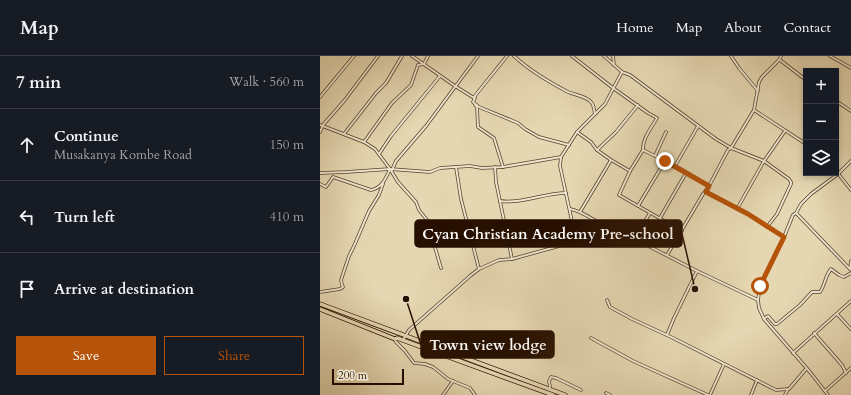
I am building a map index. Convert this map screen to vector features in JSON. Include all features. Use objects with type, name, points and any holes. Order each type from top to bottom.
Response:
[{"type":"highway","points":[[320,304],[553,395]]},
{"type":"highway","points":[[320,309],[395,338],[404,338],[565,395]]},
{"type":"street","points":[[320,97],[354,56]]},
{"type":"street","points":[[320,132],[321,125],[344,101],[378,56]]},
{"type":"street","points":[[344,134],[376,93],[386,83],[402,56]]},
{"type":"street","points":[[412,56],[475,98]]},
{"type":"street","points":[[424,64],[428,56]]},
{"type":"street","points":[[320,292],[340,289],[343,287],[341,280],[349,256],[369,211],[391,170],[478,56]]},
{"type":"street","points":[[473,102],[474,97],[507,56]]},
{"type":"street","points":[[514,56],[534,73],[571,93],[588,99],[592,104],[595,114]]},
{"type":"street","points":[[572,56],[613,88],[657,118],[645,140],[643,150],[618,195],[682,231]]},
{"type":"street","points":[[604,56],[622,72],[630,75],[698,126],[731,148],[764,161],[791,182],[777,214],[767,227]]},
{"type":"street","points":[[613,56],[614,66]]},
{"type":"street","points":[[731,56],[758,91]]},
{"type":"street","points":[[666,256],[703,194],[706,192],[728,150],[731,148],[754,110],[759,82],[762,77],[780,60],[781,56]]},
{"type":"street","points":[[830,56],[851,68]]},
{"type":"street","points":[[780,60],[803,78]]},
{"type":"street","points":[[364,142],[392,103],[411,85],[418,65],[424,64]]},
{"type":"street","points":[[576,241],[560,166],[561,157],[578,132],[605,104],[622,72]]},
{"type":"street","points":[[379,154],[391,136],[440,76]]},
{"type":"street","points":[[473,102],[479,107],[518,123],[538,137],[569,145]]},
{"type":"street","points":[[473,102],[477,107],[478,127],[494,138],[503,167]]},
{"type":"street","points":[[839,103],[851,111]]},
{"type":"street","points":[[597,150],[616,132],[638,105]]},
{"type":"street","points":[[754,110],[803,142]]},
{"type":"street","points":[[321,125],[364,142],[375,149],[398,182],[416,202],[419,210],[427,220],[441,268]]},
{"type":"street","points":[[675,166],[698,126]]},
{"type":"street","points":[[737,209],[764,161],[785,131]]},
{"type":"street","points":[[578,132],[597,150],[630,171]]},
{"type":"street","points":[[655,156],[666,132]]},
{"type":"street","points":[[643,150],[675,166],[709,186]]},
{"type":"street","points":[[320,173],[391,170],[430,172],[440,168],[470,166],[488,168],[503,167],[561,157]]},
{"type":"street","points":[[580,212],[611,160]]},
{"type":"street","points":[[638,206],[665,161]]},
{"type":"street","points":[[839,173],[851,161]]},
{"type":"street","points":[[456,167],[461,199],[479,269]]},
{"type":"street","points":[[495,167],[496,182],[512,258]]},
{"type":"street","points":[[660,218],[686,172]]},
{"type":"street","points":[[839,175],[851,190]]},
{"type":"street","points":[[828,395],[764,319],[759,308],[758,300],[760,286],[793,215],[811,194],[835,176]]},
{"type":"street","points":[[320,184],[326,187],[333,177],[371,190],[374,190],[383,184]]},
{"type":"street","points":[[706,192],[784,237]]},
{"type":"street","points":[[500,201],[513,202],[558,193],[566,193]]},
{"type":"street","points":[[570,209],[580,212],[607,227]]},
{"type":"street","points":[[642,226],[650,213]]},
{"type":"street","points":[[796,213],[851,271]]},
{"type":"street","points":[[404,338],[409,330],[479,269],[499,260],[616,231],[623,233],[666,256],[758,300]]},
{"type":"street","points":[[764,319],[768,316],[775,324],[778,324],[800,305],[812,292],[820,292],[824,286],[827,274],[831,269],[836,274],[844,277],[851,271],[851,261]]},
{"type":"street","points":[[667,335],[697,271]]},
{"type":"street","points":[[607,300],[610,307],[619,312],[776,390],[789,389]]},
{"type":"street","points":[[793,353],[851,301]]},
{"type":"street","points":[[837,314],[851,329]]},
{"type":"street","points":[[814,333],[842,365],[846,373]]},
{"type":"street","points":[[395,338],[396,342],[414,363],[425,364],[433,367],[454,381],[470,388],[475,395]]},
{"type":"street","points":[[591,338],[633,361],[709,395],[724,364]]},
{"type":"street","points":[[825,391],[851,368]]},
{"type":"street","points":[[785,395],[806,369]]},
{"type":"street","points":[[549,389],[549,381],[551,377],[581,390]]},
{"type":"street","points":[[751,395],[757,380]]},
{"type":"street","points":[[443,395],[454,381]]},
{"type":"street","points":[[606,393],[610,395]]},
{"type":"place","name":"Cyan Christian Academy Pre-school","points":[[695,289]]},
{"type":"place","name":"Town view lodge","points":[[406,299]]},
{"type":"route","points":[[665,161],[709,186],[706,192],[722,202],[748,214],[784,237],[760,286]]}]
